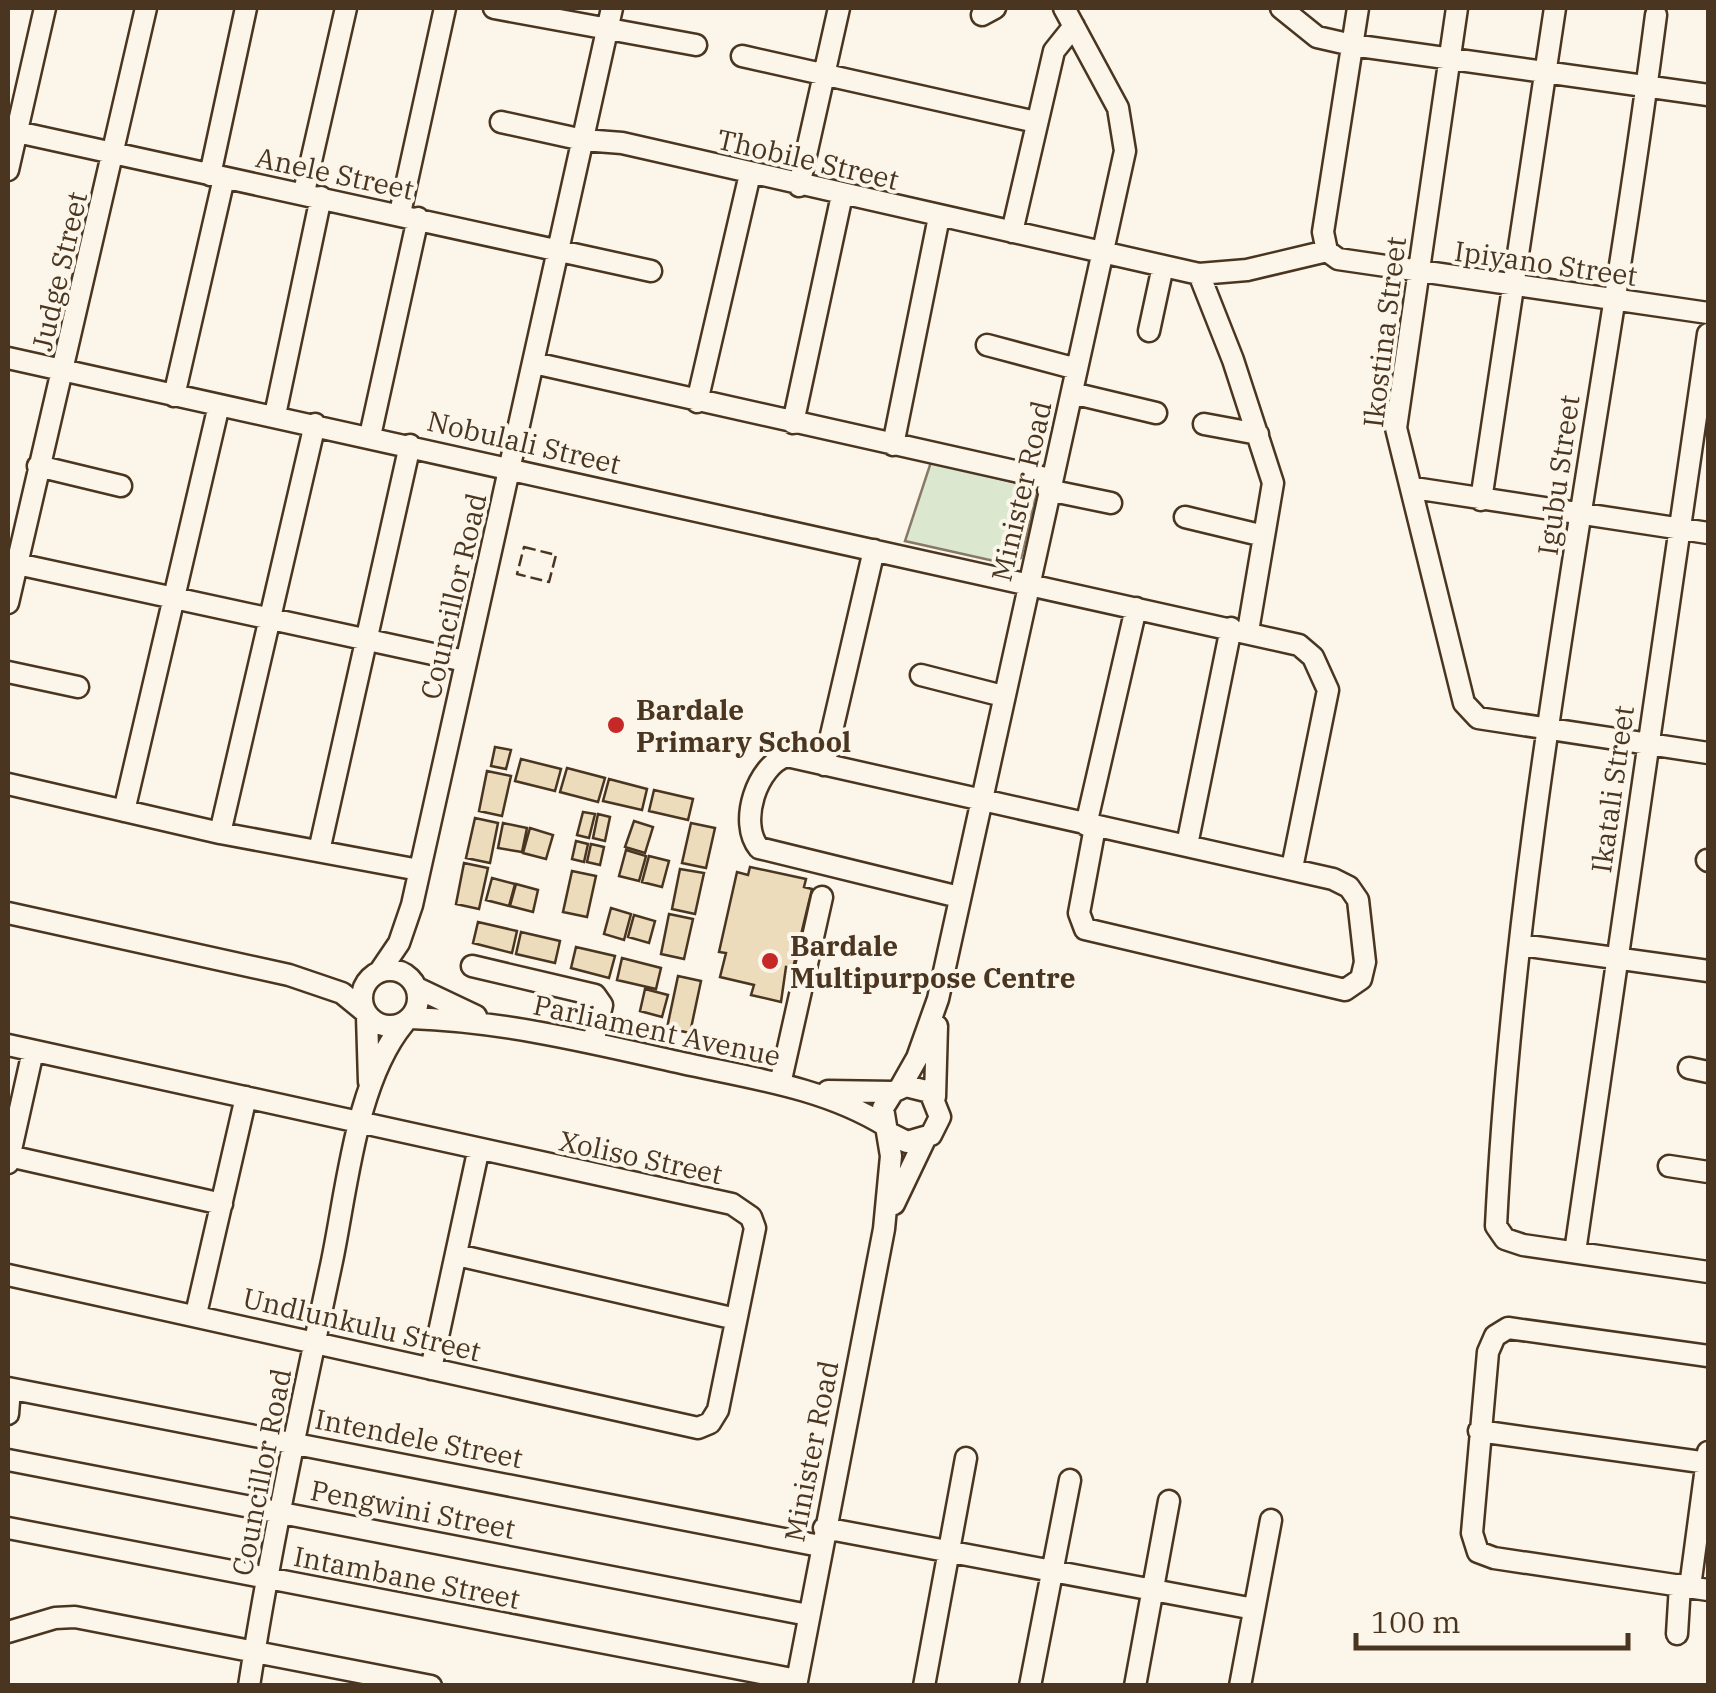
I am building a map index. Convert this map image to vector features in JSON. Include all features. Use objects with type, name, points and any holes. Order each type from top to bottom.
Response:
[{"type":"street","points":[[8,170],[12,130],[45,8]]},
{"type":"street","name":"Judge Street","points":[[8,603],[12,563],[65,371],[146,8]]},
{"type":"street","points":[[174,396],[246,8]]},
{"type":"street","points":[[275,415],[346,8]]},
{"type":"street","points":[[370,436],[445,8]]},
{"type":"street","points":[[494,8],[605,32],[627,31],[696,46]]},
{"type":"street","name":"Councillor Road","points":[[376,974],[398,943],[412,904],[612,8]]},
{"type":"street","points":[[799,186],[839,8]]},
{"type":"street","points":[[1280,8],[1317,37],[1352,45],[1708,95]]},
{"type":"street","points":[[1326,251],[1323,232],[1358,8]]},
{"type":"street","name":"Ikostina Street","points":[[1457,8],[1396,428],[1414,488],[1464,704],[1472,715],[1550,730]]},
{"type":"street","points":[[1480,500],[1555,8]]},
{"type":"street","name":"Igubu Street","points":[[1575,1252],[1522,1245],[1505,1239],[1496,1226],[1502,1099],[1580,514],[1656,15]]},
{"type":"street","points":[[1012,232],[1056,45],[1069,17]]},
{"type":"street","name":"Minister Road","points":[[896,1090],[917,1058],[938,999],[1125,151],[1125,129],[1069,17]]},
{"type":"street","points":[[742,56],[1036,122]]},
{"type":"street","name":"Thobile Street","points":[[500,122],[583,140],[622,143],[1198,274],[1247,270],[1326,251]]},
{"type":"street","name":"Anele Street","points":[[12,130],[651,271]]},
{"type":"street","points":[[696,402],[750,174]]},
{"type":"street","points":[[792,423],[842,196]]},
{"type":"street","points":[[893,445],[939,217]]},
{"type":"street","name":"Ipiyano Street","points":[[1326,251],[1338,258],[1418,273],[1708,313]]},
{"type":"street","points":[[1149,332],[1163,266]]},
{"type":"street","points":[[1186,846],[1264,536],[1273,484],[1198,274]]},
{"type":"street","name":"Ikatali Street","points":[[1575,1252],[1708,334]]},
{"type":"street","points":[[987,345],[1077,369]]},
{"type":"street","name":"Nobulali Street","points":[[8,358],[1240,630],[1308,651],[1328,690],[1292,868]]},
{"type":"street","points":[[534,363],[893,445],[1112,503]]},
{"type":"street","points":[[1072,393],[1156,412]]},
{"type":"street","points":[[124,811],[219,405]]},
{"type":"street","points":[[220,833],[315,424]]},
{"type":"street","points":[[1204,424],[1258,434]]},
{"type":"street","points":[[319,852],[410,445]]},
{"type":"street","points":[[38,466],[121,486]]},
{"type":"street","points":[[1414,488],[1708,533]]},
{"type":"street","points":[[1185,518],[1264,536]]},
{"type":"street","points":[[824,764],[874,550]]},
{"type":"street","points":[[12,563],[465,661]]},
{"type":"street","points":[[959,897],[759,848],[750,825],[767,766],[787,756],[981,802],[1091,826],[1292,868],[1342,883],[1358,900],[1364,972],[1356,984],[1345,990],[1086,929],[1079,913],[1091,826],[1136,608]]},
{"type":"street","points":[[8,672],[78,687]]},
{"type":"street","points":[[920,675],[1003,696]]},
{"type":"street","points":[[1550,730],[1708,753]]},
{"type":"street","points":[[8,784],[220,833],[419,870]]},
{"type":"street","points":[[780,1084],[822,897]]},
{"type":"street","name":"Councillor Road","points":[[412,904],[414,983]]},
{"type":"street","points":[[8,914],[288,975],[342,993],[380,1025],[407,1020],[418,1004],[414,983],[397,970],[376,974],[288,975]]},
{"type":"street","points":[[1522,944],[1708,971]]},
{"type":"street","points":[[472,966],[595,995],[602,1005],[593,1043]]},
{"type":"street","points":[[366,1013],[362,992],[376,974]]},
{"type":"street","name":"Parliament Avenue","points":[[414,983],[501,1026]]},
{"type":"street","name":"Minister Road","points":[[934,1097],[938,999]]},
{"type":"street","name":"Councillor Road","points":[[366,1013],[368,1094]]},
{"type":"street","name":"Councillor Road","points":[[249,1686],[292,1442],[368,1094],[384,1053],[407,1020]]},
{"type":"street","name":"Parliament Avenue","points":[[407,1020],[501,1026],[780,1084],[854,1108],[888,1130]]},
{"type":"street","name":"Xoliso Street","points":[[8,1045],[743,1209],[755,1228],[754,1241],[718,1410],[704,1426]]},
{"type":"street","points":[[32,1051],[8,1160],[222,1204]]},
{"type":"street","points":[[919,1086],[934,1097],[938,1124],[925,1140],[907,1142],[888,1130],[884,1108],[896,1090],[919,1086]]},
{"type":"street","name":"Parliament Avenue","points":[[801,1089],[896,1090]]},
{"type":"street","points":[[196,1314],[246,1097]]},
{"type":"street","name":"Minister Road","points":[[884,1229],[888,1130]]},
{"type":"street","name":"Minister Road","points":[[797,1683],[822,1536],[884,1229],[906,1170],[925,1140]]},
{"type":"street","points":[[431,1369],[478,1152]]},
{"type":"street","points":[[1669,1166],[1708,1172]]},
{"type":"street","points":[[1575,1252],[1708,1272]]},
{"type":"street","points":[[457,1256],[736,1319]]},
{"type":"street","name":"Undlunkulu Street","points":[[8,1275],[692,1428],[704,1426]]},
{"type":"street","points":[[1693,1587],[1494,1558],[1478,1552],[1472,1534],[1488,1352],[1496,1336],[1508,1328],[1708,1356]]},
{"type":"street","points":[[8,1414],[9,1389]]},
{"type":"street","name":"Intendele Street","points":[[9,1389],[1254,1610]]},
{"type":"street","points":[[1480,1431],[1708,1459],[1693,1587],[1676,1634]]},
{"type":"street","points":[[924,1686],[966,1458]]},
{"type":"street","name":"Pengwini Street","points":[[8,1460],[808,1615]]},
{"type":"street","points":[[1030,1686],[1070,1480]]},
{"type":"street","points":[[1135,1686],[1169,1501]]},
{"type":"street","points":[[1240,1686],[1271,1520]]},
{"type":"street","name":"Intambane Street","points":[[8,1528],[797,1683]]},
{"type":"street","points":[[8,1632],[55,1618],[75,1618],[431,1686]]},
{"type":"green space","points":[[931,462],[1030,486],[1036,497],[1021,558],[1003,563],[905,541]]},
{"type":"building","points":[[495,747],[511,750],[506,769],[491,766]]},
{"type":"building","points":[[521,759],[561,769],[555,791],[515,781]]},
{"type":"building","points":[[567,768],[605,778],[598,802],[560,792]]},
{"type":"building","points":[[487,771],[511,776],[502,816],[479,811]]},
{"type":"building","points":[[609,779],[647,789],[642,810],[603,801]]},
{"type":"building","points":[[654,790],[693,799],[688,820],[649,811]]},
{"type":"building","points":[[583,812],[595,814],[589,838],[577,835]]},
{"type":"building","points":[[598,814],[610,817],[605,841],[593,838]]},
{"type":"building","points":[[475,818],[498,823],[490,863],[466,858]]},
{"type":"building","points":[[634,821],[653,827],[645,853],[625,847]]},
{"type":"building","points":[[503,823],[527,828],[522,852],[498,848]]},
{"type":"building","points":[[691,823],[715,828],[706,868],[682,863]]},
{"type":"building","points":[[530,828],[553,835],[546,859],[523,853]]},
{"type":"building","points":[[576,841],[588,844],[584,862],[572,859]]},
{"type":"building","points":[[591,844],[604,847],[600,865],[587,862]]},
{"type":"building","points":[[626,850],[646,856],[639,881],[619,876]]},
{"type":"building","points":[[649,856],[669,861],[662,887],[642,882]]},
{"type":"building","points":[[464,863],[488,868],[479,909],[456,904]]},
{"type":"building","points":[[750,867],[806,879],[804,887],[812,889],[793,968],[786,967],[781,1002],[751,995],[754,985],[720,977],[726,953],[719,952],[737,872],[748,875]]},
{"type":"building","points":[[680,869],[704,873],[695,914],[672,909]]},
{"type":"building","points":[[572,871],[596,876],[587,917],[563,912]]},
{"type":"building","points":[[492,878],[515,884],[509,906],[486,900]]},
{"type":"building","points":[[516,884],[538,890],[533,912],[510,906]]},
{"type":"building","points":[[611,908],[631,914],[624,940],[604,934]]},
{"type":"building","points":[[669,914],[693,919],[684,959],[661,954]]},
{"type":"building","points":[[634,915],[655,921],[649,943],[628,937]]},
{"type":"building","points":[[478,922],[517,931],[512,953],[473,943]]},
{"type":"building","points":[[521,932],[560,941],[555,963],[516,954]]},
{"type":"building","points":[[576,947],[615,956],[609,978],[571,968]]},
{"type":"building","points":[[622,958],[661,968],[656,989],[617,980]]},
{"type":"building","points":[[678,976],[701,981],[690,1033],[667,1028]]},
{"type":"building","points":[[645,989],[668,995],[662,1017],[640,1011]]},
{"type":"fence","points":[[524,547],[556,555],[549,582],[517,574],[524,547]]},
{"type":"place","name":"Bardale Primary School","points":[[616,725]]},
{"type":"place","name":"Bardale Multipurpose Centre","points":[[770,961]]}]
